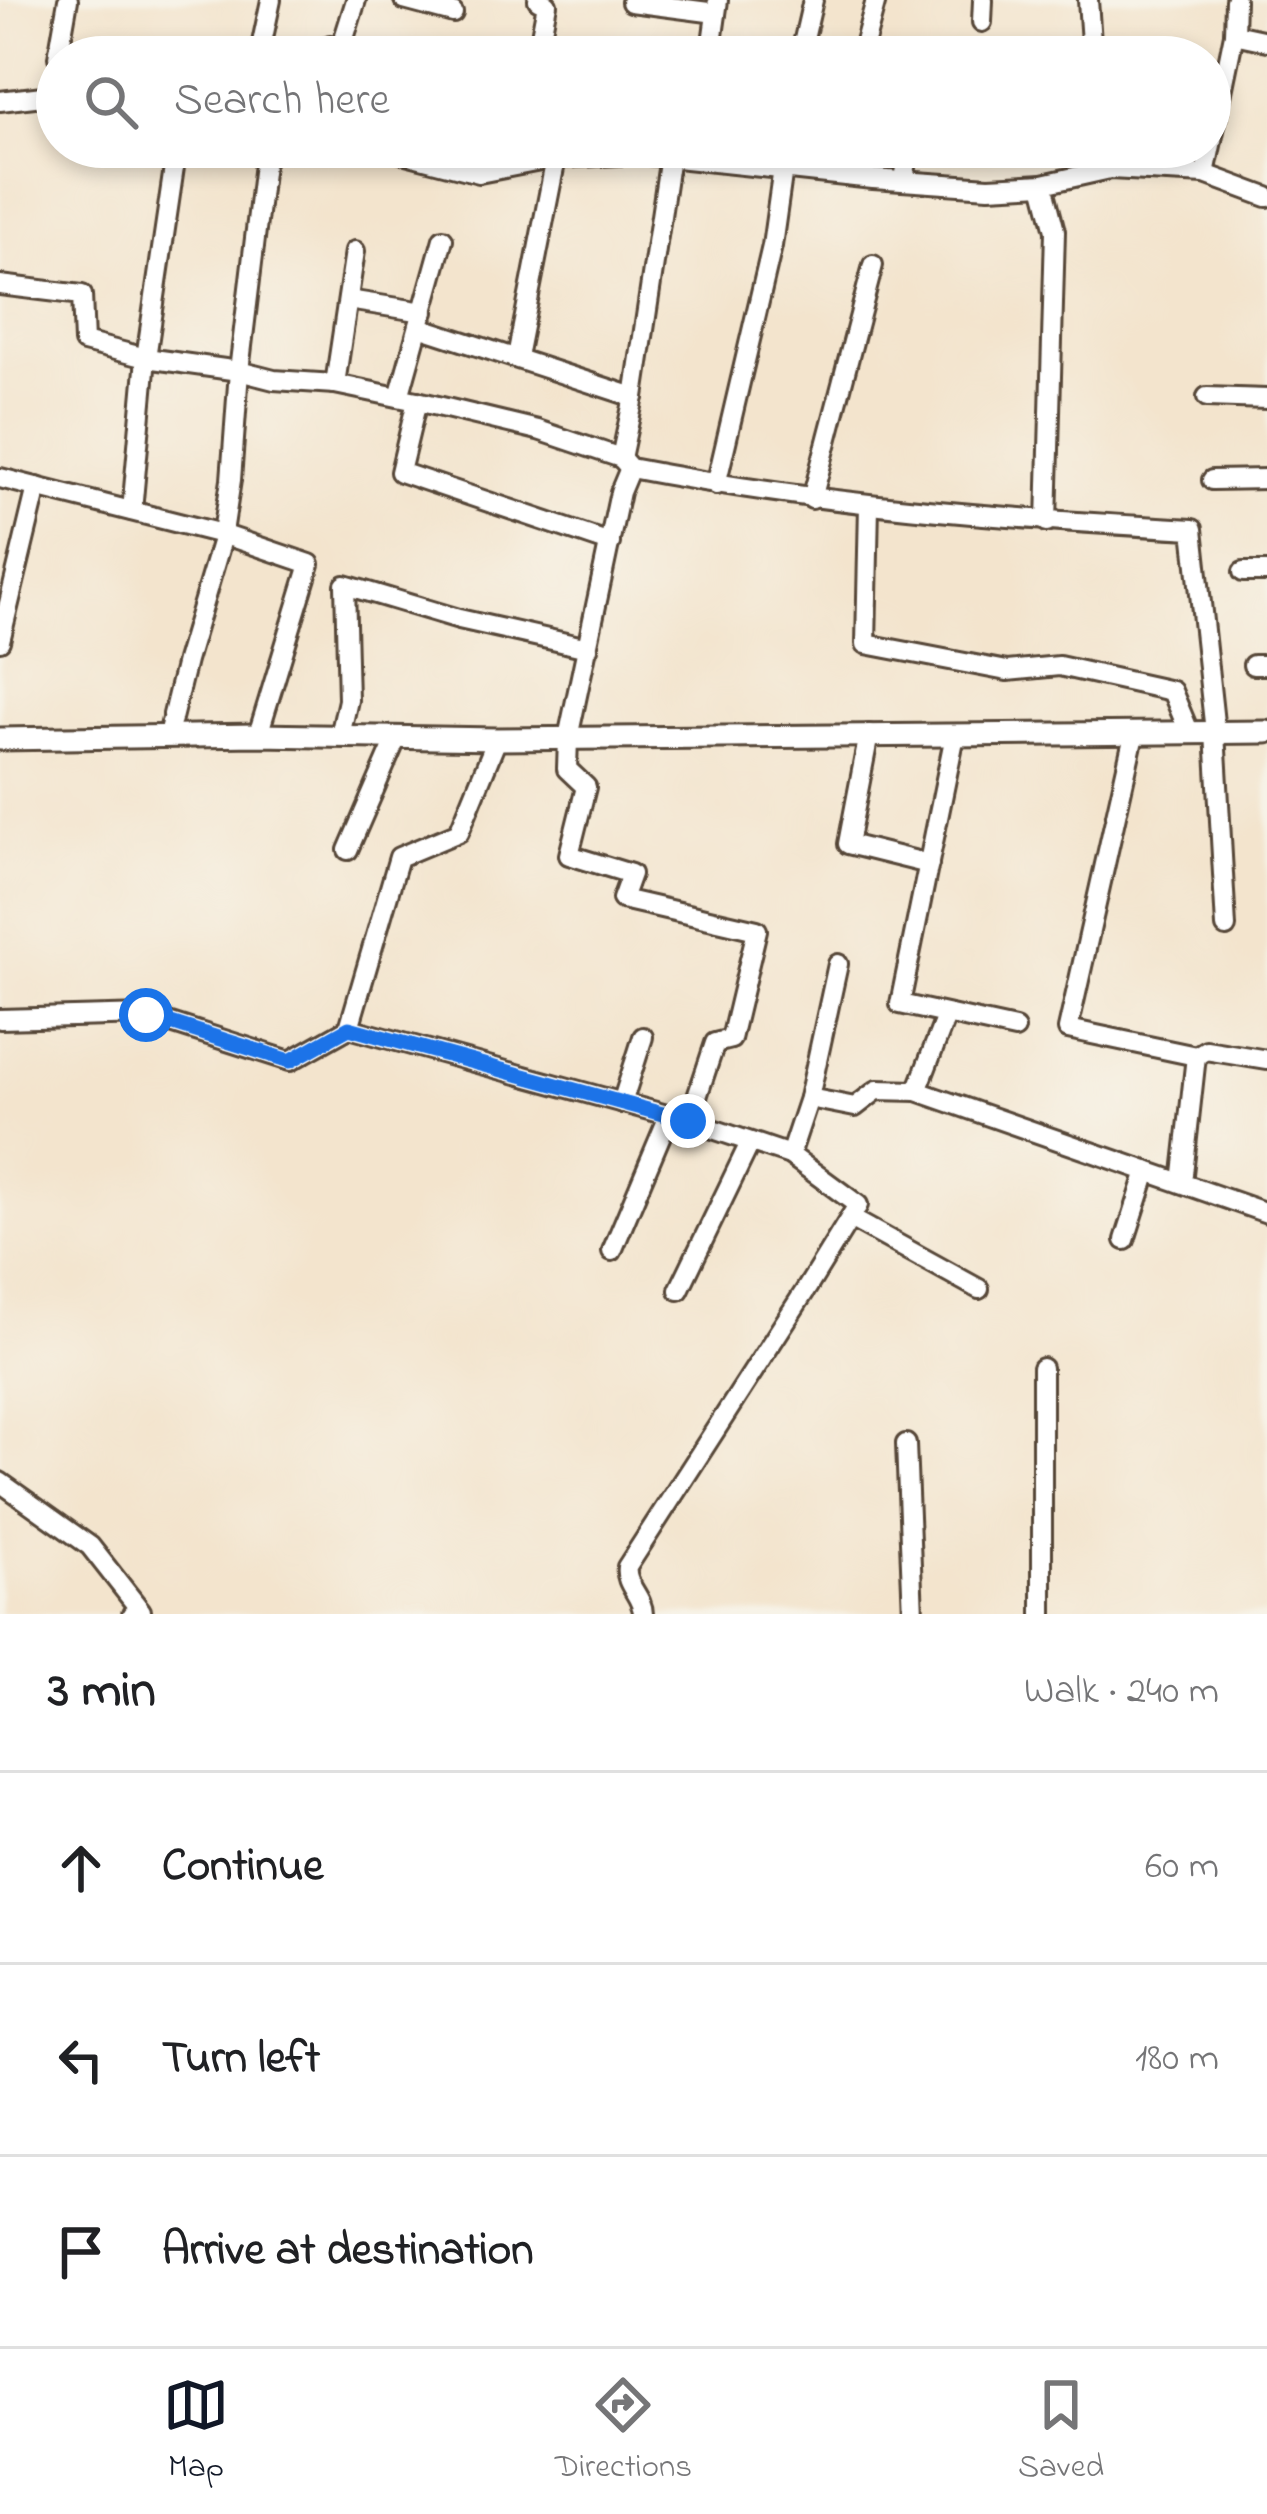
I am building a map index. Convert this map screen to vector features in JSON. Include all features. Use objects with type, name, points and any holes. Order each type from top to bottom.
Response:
[{"type":"street","points":[[62,36],[68,0]]},
{"type":"street","points":[[263,36],[271,0]]},
{"type":"street","points":[[341,36],[356,0]]},
{"type":"street","points":[[404,0],[453,13]]},
{"type":"street","points":[[538,0],[547,4],[542,36]]},
{"type":"street","points":[[805,36],[813,0]]},
{"type":"street","points":[[867,36],[876,0]]},
{"type":"street","points":[[982,0],[982,22]]},
{"type":"street","points":[[1088,0],[1091,36]]},
{"type":"street","points":[[1231,48],[1235,0]]},
{"type":"street","points":[[630,8],[717,6],[713,36]]},
{"type":"street","points":[[1234,34],[1267,40]]},
{"type":"street","points":[[0,101],[36,86]]},
{"type":"street","points":[[132,511],[146,358],[174,168]]},
{"type":"street","points":[[168,735],[222,534],[263,168]]},
{"type":"street","points":[[460,168],[479,173],[490,168]]},
{"type":"street","points":[[517,357],[554,168]]},
{"type":"street","points":[[612,1252],[715,1043],[731,1039],[758,930],[622,898],[631,874],[569,855],[586,787],[567,769],[568,738],[626,463],[668,168]]},
{"type":"street","points":[[716,485],[772,246],[782,168],[989,187],[1043,184],[1110,169],[1205,174],[1267,196]]},
{"type":"street","points":[[834,173],[835,168]]},
{"type":"street","points":[[904,181],[906,168]]},
{"type":"street","points":[[1205,174],[1206,168]]},
{"type":"street","points":[[1043,184],[1055,231],[1047,521]]},
{"type":"street","points":[[443,238],[421,320],[400,472],[610,543]]},
{"type":"street","points":[[335,384],[355,251]]},
{"type":"street","points":[[812,499],[873,265]]},
{"type":"street","points":[[0,285],[82,295],[84,342],[146,358],[408,399],[538,430],[626,463],[716,485],[869,505],[1193,529],[1215,732],[1226,927]]},
{"type":"street","points":[[348,299],[421,320],[634,397]]},
{"type":"street","points":[[1208,398],[1267,399]]},
{"type":"street","points":[[0,478],[222,534],[310,563],[258,735]]},
{"type":"street","points":[[1212,480],[1267,479]]},
{"type":"street","points":[[0,641],[37,487]]},
{"type":"street","points":[[869,505],[866,644],[1006,671],[1059,666],[1172,692],[1190,734]]},
{"type":"street","points":[[1243,572],[1267,572]]},
{"type":"street","points":[[340,736],[348,700],[345,585],[459,619],[588,648]]},
{"type":"street","points":[[0,739],[258,735],[497,740],[1267,732]]},
{"type":"street","points":[[869,734],[848,844],[928,864]]},
{"type":"street","points":[[955,735],[900,1004],[1016,1029]]},
{"type":"street","points":[[1134,735],[1068,1029],[1196,1056],[1206,1050],[1267,1060]]},
{"type":"street","points":[[348,850],[397,737]]},
{"type":"street","points":[[0,1019],[146,1015],[290,1061],[349,1028],[399,857],[459,832],[497,740]]},
{"type":"street","points":[[790,1155],[838,964]]},
{"type":"street","points":[[917,1091],[946,1016]]},
{"type":"street","points":[[349,1028],[679,1118],[790,1155],[858,1205],[627,1568],[626,1578],[643,1605],[643,1614]]},
{"type":"street","points":[[622,1103],[643,1037]]},
{"type":"street","points":[[1182,1184],[1196,1056]]},
{"type":"street","points":[[808,1098],[855,1107],[877,1090],[917,1091],[1267,1213]]},
{"type":"street","points":[[679,1290],[750,1143]]},
{"type":"street","points":[[1125,1240],[1147,1172]]},
{"type":"street","points":[[850,1217],[979,1289]]},
{"type":"street","points":[[1042,1369],[1042,1614]]},
{"type":"street","points":[[906,1444],[913,1614]]},
{"type":"street","points":[[0,1482],[91,1546],[139,1613]]},
{"type":"route","points":[[146,1015],[290,1061],[349,1028],[688,1121]]}]
